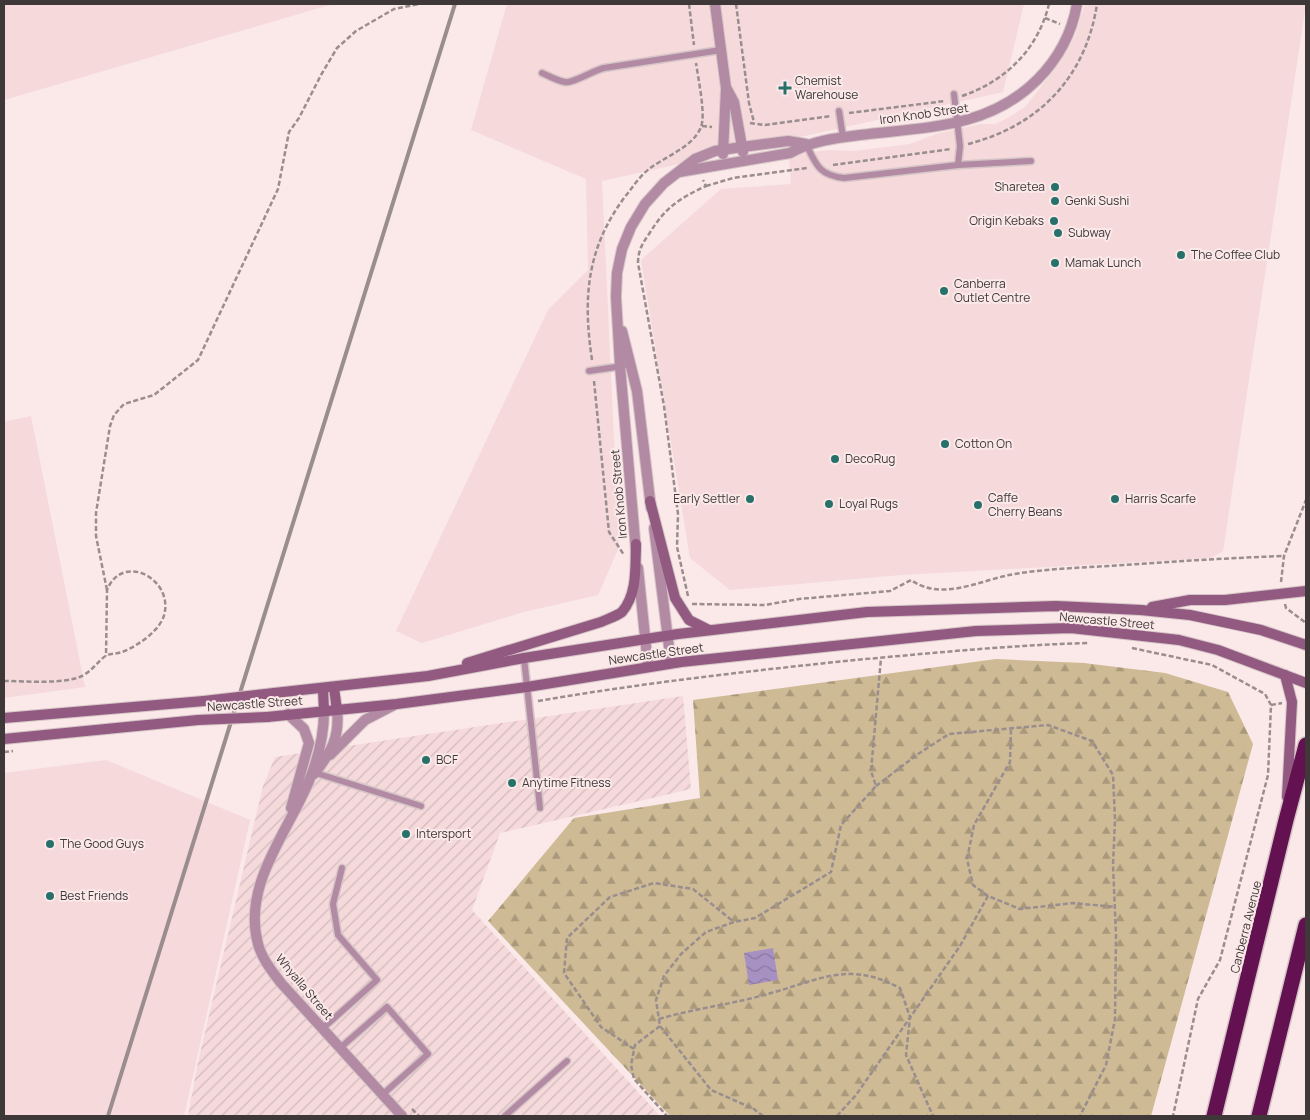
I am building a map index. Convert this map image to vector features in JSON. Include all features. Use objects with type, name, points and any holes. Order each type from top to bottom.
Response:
[{"type":"highway","name":"Canberra Avenue","points":[[1214,1116],[1306,745]]},
{"type":"highway","points":[[1259,1116],[1306,925]]},
{"type":"main road","points":[[650,501],[675,598],[689,620],[709,630]]},
{"type":"main road","points":[[428,676],[601,622],[621,612],[632,595],[636,544]]},
{"type":"main road","points":[[1141,610],[1190,600],[1225,600],[1306,591]]},
{"type":"main road","name":"Newcastle Street","points":[[4,718],[334,688],[428,676],[524,658],[645,639],[877,611],[1056,606],[1141,610],[1190,615],[1261,630],[1306,645]]},
{"type":"main road","name":"Newcastle Street","points":[[4,739],[198,720],[267,717],[527,691],[648,666],[976,631],[1071,628],[1179,640],[1218,650],[1306,683]]},
{"type":"main road","points":[[1285,675],[1292,702],[1286,820]]},
{"type":"main road","name":"Whyalla Street","points":[[334,688],[337,710]]},
{"type":"main road","name":"Whyalla Street","points":[[323,689],[324,711]]},
{"type":"street","points":[[715,4],[726,88],[722,150],[725,163]]},
{"type":"street","name":"Iron Knob Street","points":[[679,172],[700,170],[725,163],[790,153],[806,144],[843,137],[959,123],[997,110],[1021,94],[1042,75],[1063,46],[1077,4]]},
{"type":"street","points":[[726,88],[734,102],[744,160]]},
{"type":"street","name":"Iron Knob Street","points":[[648,666],[620,366],[617,272],[622,249],[631,227],[645,204],[664,183],[695,159],[722,150],[742,147],[788,141],[806,144]]},
{"type":"street","name":"Iron Knob Street","points":[[619,320],[637,391],[671,663]]},
{"type":"street","name":"Whyalla Street","points":[[397,704],[365,720],[330,755],[312,777],[288,821],[260,884],[256,909],[256,932],[264,960],[281,984],[402,1116]]},
{"type":"street","name":"Whyalla Street","points":[[330,755],[338,734],[337,710]]},
{"type":"street","name":"Whyalla Street","points":[[312,777],[323,736],[324,711]]},
{"type":"street","name":"Whyalla Street","points":[[288,714],[304,729],[309,743],[298,778],[288,821]]},
{"type":"lane","points":[[542,73],[566,83],[572,82],[591,71],[604,68],[721,50]]},
{"type":"lane","points":[[955,96],[959,123],[960,146],[958,165]]},
{"type":"lane","points":[[839,113],[843,137]]},
{"type":"lane","points":[[806,144],[817,167],[829,176],[844,178],[958,165],[1031,161]]},
{"type":"lane","points":[[591,371],[632,366]]},
{"type":"lane","points":[[524,658],[540,808]]},
{"type":"lane","points":[[312,777],[421,806]]},
{"type":"lane","points":[[322,1029],[377,980],[338,935],[333,904],[342,868]]},
{"type":"lane","points":[[340,1048],[387,1007],[428,1054],[382,1095]]},
{"type":"lane","points":[[505,1116],[567,1062]]},
{"type":"path","points":[[106,656],[107,590],[96,536],[96,513],[110,426],[114,415],[124,404],[154,395],[198,360],[278,189],[289,132],[300,118],[321,75],[338,48],[356,31],[394,9],[420,4]]},
{"type":"path","points":[[624,556],[609,532],[591,371],[587,325],[587,296],[591,268],[601,240],[618,207],[647,171],[689,144],[702,126],[689,4]]},
{"type":"path","points":[[736,4],[749,103],[754,122]]},
{"type":"path","points":[[738,125],[754,122],[765,125],[955,96],[993,83],[1014,66],[1037,38],[1049,4]]},
{"type":"path","points":[[702,126],[724,127]]},
{"type":"path","points":[[689,144],[695,159]]},
{"type":"path","points":[[700,170],[706,186],[683,197],[664,211],[640,246],[638,258],[666,416],[678,514],[677,547],[690,604],[765,605],[799,598],[890,591],[911,580],[929,589],[949,591],[1011,575],[1051,570],[1217,558],[1284,556]]},
{"type":"path","points":[[1281,574],[1284,556],[1306,500]]},
{"type":"path","points":[[4,681],[77,678],[96,667],[106,656],[122,652],[153,632],[162,621],[166,610],[164,598],[157,583],[147,574],[136,571],[123,572],[111,581],[107,590]]},
{"type":"path","points":[[1286,608],[1306,623]]},
{"type":"path","points":[[527,691],[535,694],[535,701],[625,686],[881,658],[1013,645],[1090,643]]},
{"type":"path","points":[[1128,647],[1212,665],[1265,694],[1271,705],[1268,775],[1220,960],[1198,999],[1173,1116]]},
{"type":"path","points":[[876,786],[870,771],[881,658]]},
{"type":"path","points":[[763,1116],[754,1109],[711,1090],[660,1026],[656,1000],[664,976],[681,954],[706,932],[734,922],[755,918],[831,872],[841,825],[876,786],[918,754],[949,734],[1048,725],[1092,741],[1113,775],[1115,1019],[1106,1065],[1080,1116]]},
{"type":"path","points":[[1011,728],[1010,762],[974,825],[967,859],[973,885],[988,896],[1020,909],[1073,903],[1115,907]]},
{"type":"path","points":[[634,1049],[601,1027],[564,973],[567,938],[610,897],[654,883],[693,889],[734,922]]},
{"type":"path","points":[[837,1116],[856,1095],[960,946],[988,896]]},
{"type":"path","points":[[659,1018],[770,993],[806,982],[851,974],[876,976],[900,988],[910,1017],[906,1055],[933,1116]]},
{"type":"path","points":[[660,1026],[635,1045],[631,1065],[634,1079],[667,1116]]},
{"type":"path","points":[[408,1104],[419,1116]]},
{"type":"shaded area","points":[[4,4],[333,4],[4,100]]},
{"type":"shaded area","points":[[507,4],[1024,4],[1003,92],[602,181],[619,547],[598,595],[524,612],[422,643],[396,631],[548,310],[588,270],[586,179],[471,130]]},
{"type":"shaded area","name":"Canberra Outlet Centre","points":[[1085,4],[1306,4],[1223,551],[1211,558],[901,575],[730,590],[690,558],[641,260],[721,189],[791,184],[789,156],[827,150],[854,151],[910,144],[936,134],[981,124],[996,124],[1011,116],[1025,107],[1061,61],[1075,36]]},
{"type":"shaded area","points":[[31,416],[85,687],[4,698],[4,422]]},
{"type":"shaded area","points":[[683,696],[691,789],[500,833],[472,910],[660,1116],[188,1116],[198,1062],[263,786],[275,757]]},
{"type":"shaded area","points":[[106,760],[250,820],[184,1116],[4,1116],[4,773]]},
{"type":"green space","points":[[996,659],[1084,663],[1165,673],[1228,692],[1253,744],[1151,1116],[670,1116],[488,921],[574,818],[700,798],[693,700]]},
{"type":"water","points":[[773,948],[778,980],[749,985],[744,953]]},
{"type":"railway","points":[[108,1116],[455,4]]},
{"type":"place","name":"Chemist Warehouse","points":[[785,88]]},
{"type":"place","name":"Sharetea","points":[[1055,187]]},
{"type":"place","name":"Genki Sushi","points":[[1055,201]]},
{"type":"place","name":"Origin Kebaks","points":[[1054,221]]},
{"type":"place","name":"Subway","points":[[1058,233]]},
{"type":"place","name":"The Coffee Club","points":[[1181,255]]},
{"type":"place","name":"Mamak Lunch","points":[[1055,263]]},
{"type":"place","name":"Canberra Outlet Centre","points":[[944,291]]},
{"type":"place","name":"Cotton On","points":[[945,444]]},
{"type":"place","name":"DecoRug","points":[[835,459]]},
{"type":"place","name":"Early Settler","points":[[750,499]]},
{"type":"place","name":"Harris Scarfe","points":[[1115,499]]},
{"type":"place","name":"Loyal Rugs","points":[[829,504]]},
{"type":"place","name":"Caffe Cherry Beans","points":[[978,505]]},
{"type":"place","name":"BCF","points":[[426,760]]},
{"type":"place","name":"Anytime Fitness","points":[[512,783]]},
{"type":"place","name":"Intersport","points":[[406,834]]},
{"type":"place","name":"The Good Guys","points":[[50,844]]},
{"type":"place","name":"Best Friends","points":[[50,896]]}]
